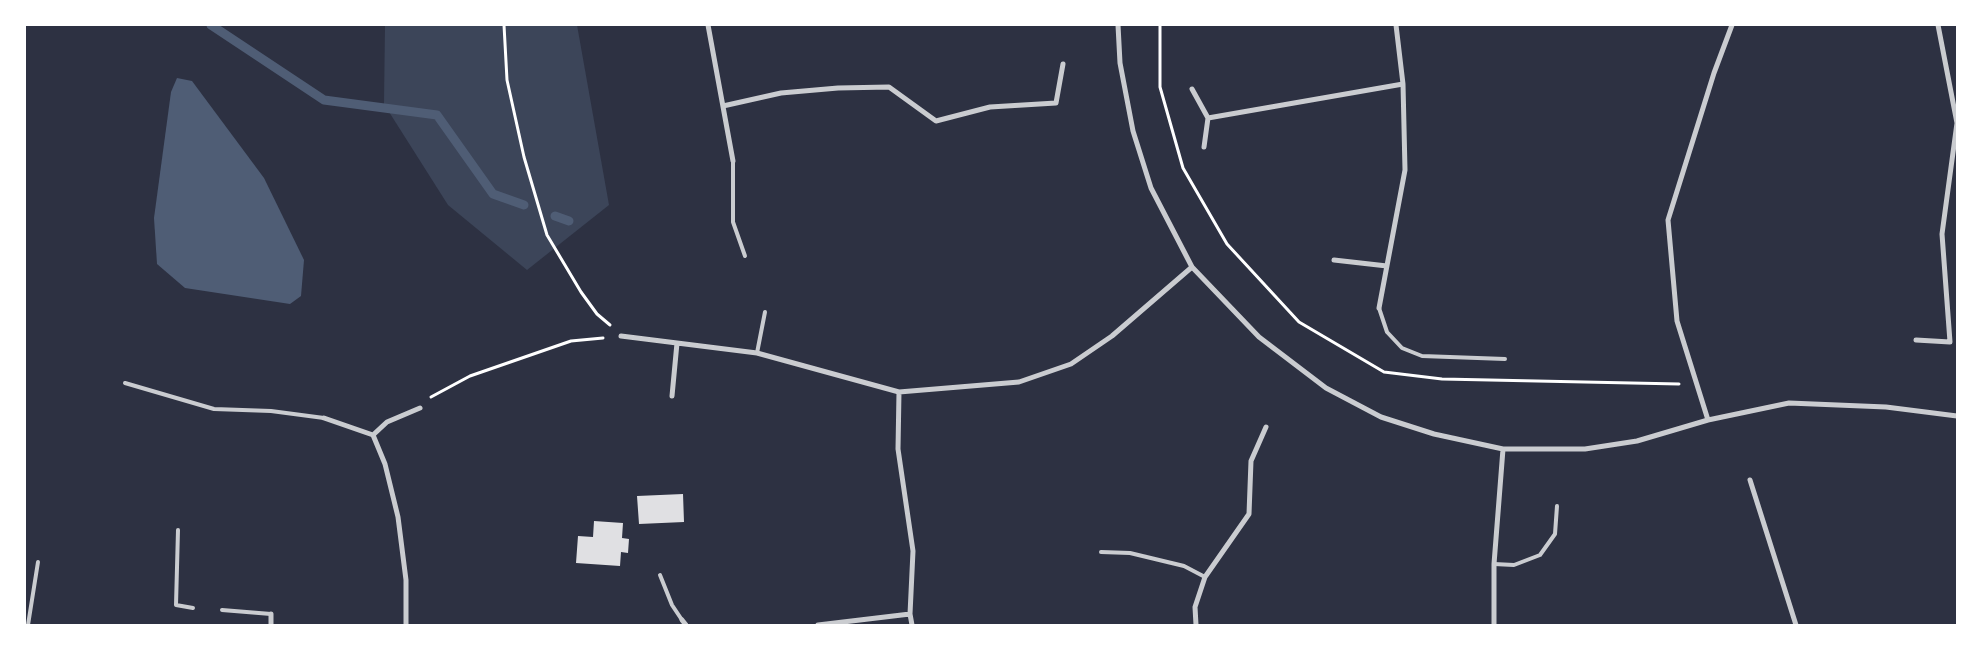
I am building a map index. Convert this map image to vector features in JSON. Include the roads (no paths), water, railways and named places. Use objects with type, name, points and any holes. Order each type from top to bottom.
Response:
[{"type":"street","points":[[708,25],[733,161]]},
{"type":"street","points":[[1118,25],[1120,63],[1136,139],[1151,188],[1192,267],[1259,337],[1326,388],[1390,420],[1434,434],[1503,449],[1585,449],[1636,441],[1708,420],[1789,403],[1886,407],[1957,416]]},
{"type":"street","points":[[1379,308],[1405,170],[1403,84],[1396,25]]},
{"type":"street","points":[[1708,420],[1677,321],[1668,220],[1714,73],[1732,25]]},
{"type":"street","points":[[1916,340],[1950,342],[1942,234],[1957,123],[1938,25]]},
{"type":"street","points":[[723,106],[781,93],[838,88],[889,88],[936,120],[990,107],[1056,103],[1063,64]]},
{"type":"street","points":[[1208,118],[1403,84]]},
{"type":"street","points":[[1192,89],[1208,118],[1204,147]]},
{"type":"street","points":[[1334,260],[1387,266]]},
{"type":"street","points":[[622,336],[757,353],[899,392],[1020,382],[1071,364],[1112,336],[1192,267]]},
{"type":"street","points":[[672,396],[677,343]]},
{"type":"street","points":[[899,392],[898,449],[913,551],[910,614],[912,625]]},
{"type":"street","points":[[374,435],[387,422],[420,408]]},
{"type":"street","points":[[324,418],[374,435]]},
{"type":"street","points":[[1196,625],[1195,607],[1205,577],[1249,514],[1252,460],[1266,427]]},
{"type":"street","points":[[374,435],[398,516],[406,580],[406,625]]},
{"type":"street","points":[[1494,625],[1494,564],[1503,449]]},
{"type":"street","points":[[1750,480],[1796,625]]},
{"type":"street","points":[[270,614],[271,625]]},
{"type":"street","points":[[818,625],[910,614]]},
{"type":"street","points":[[682,620],[686,625]]},
{"type":"lane","points":[[733,161],[732,222],[745,256]]},
{"type":"lane","points":[[1379,308],[1387,332],[1402,348],[1422,356],[1505,359]]},
{"type":"lane","points":[[757,353],[765,312]]},
{"type":"lane","points":[[125,382],[214,409],[271,410],[324,418]]},
{"type":"lane","points":[[1494,564],[1514,565],[1540,554],[1556,534],[1557,506]]},
{"type":"lane","points":[[178,530],[176,605],[193,608]]},
{"type":"lane","points":[[1100,552],[1130,552],[1184,566],[1205,577]]},
{"type":"lane","points":[[28,625],[38,562]]},
{"type":"lane","points":[[660,575],[672,605],[682,620]]},
{"type":"lane","points":[[222,610],[270,614]]},
{"type":"waterway","points":[[211,25],[324,100],[437,115],[493,194],[524,205]]},
{"type":"waterway","points":[[555,216],[569,221]]}]
